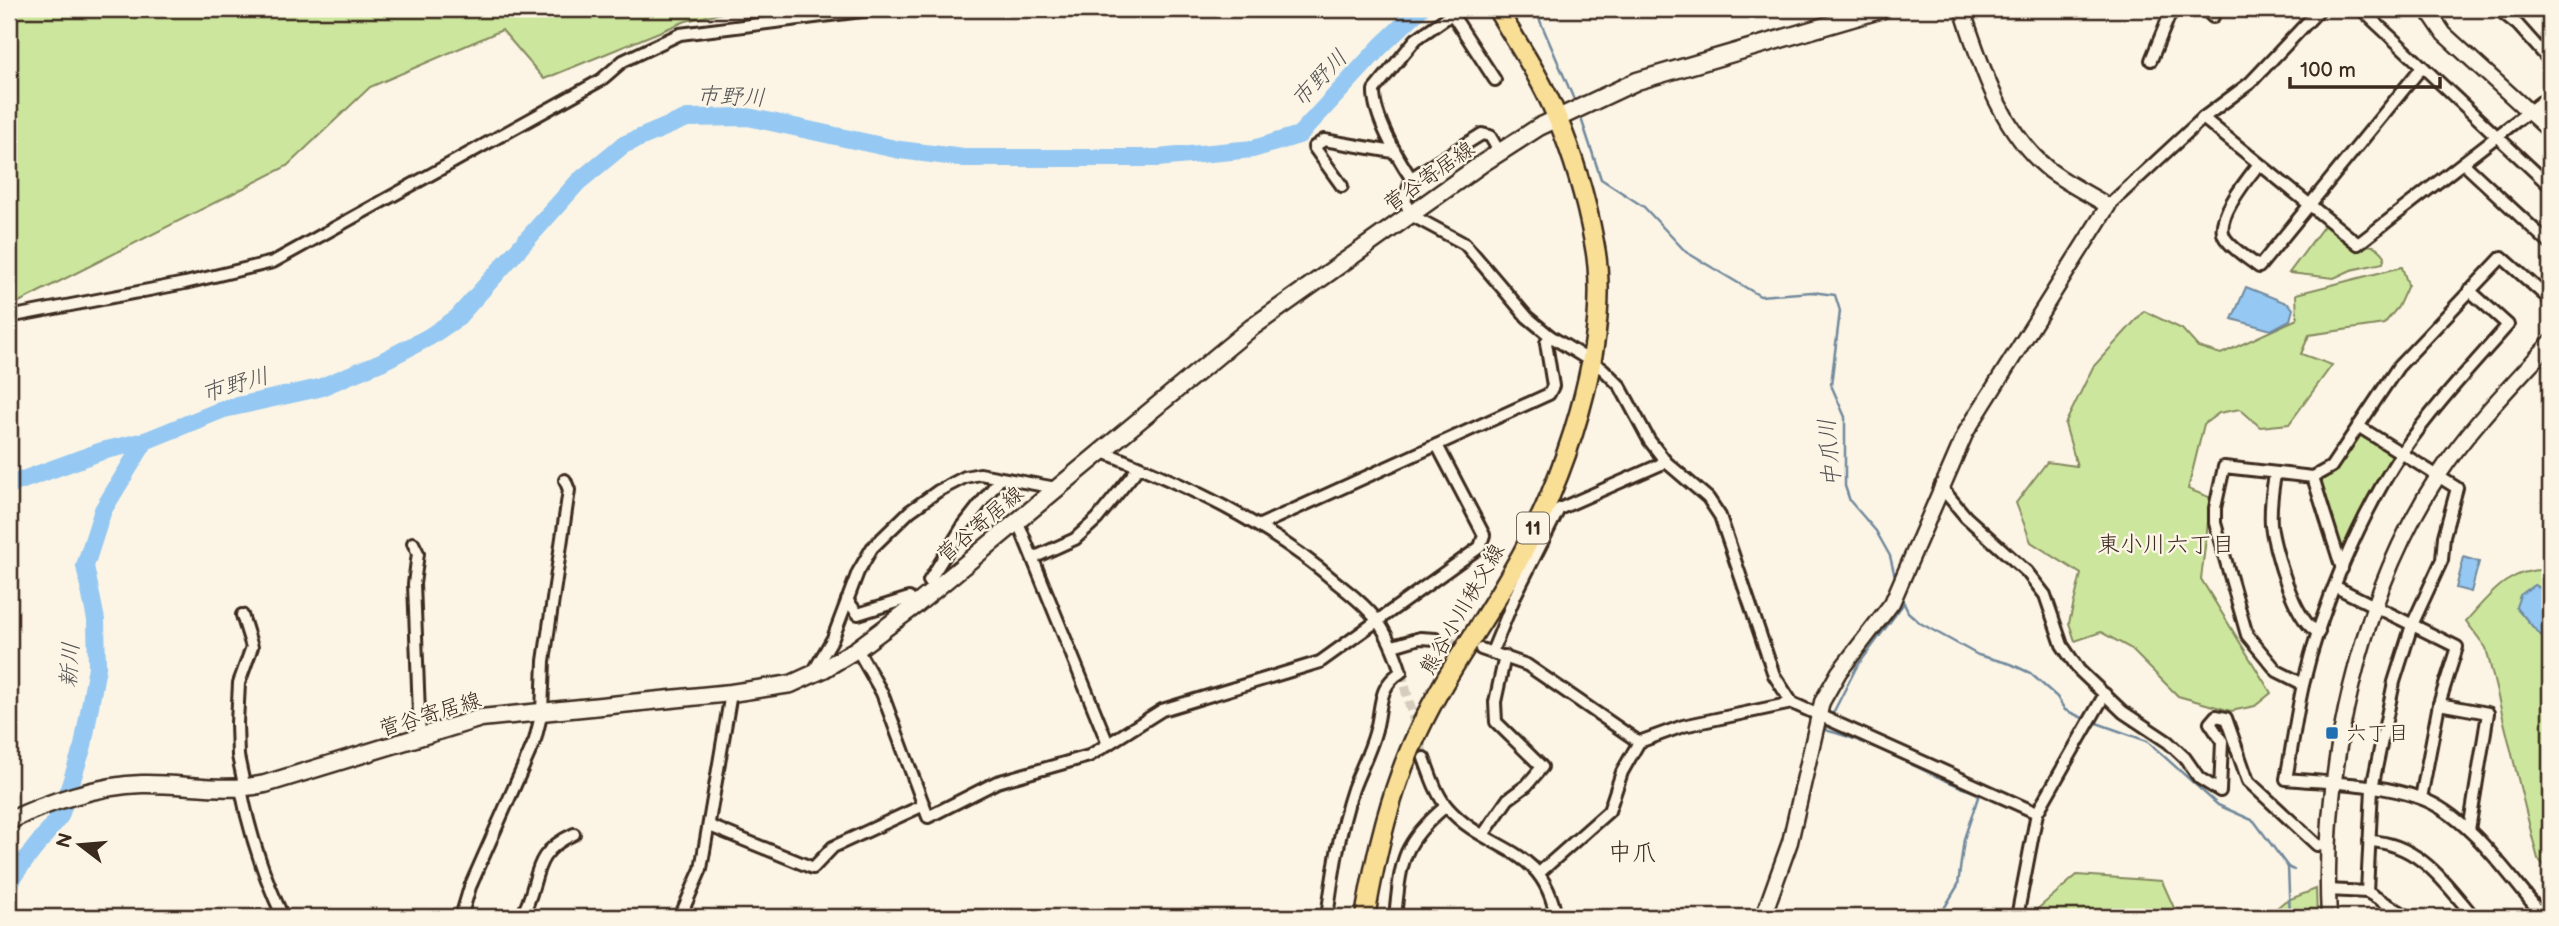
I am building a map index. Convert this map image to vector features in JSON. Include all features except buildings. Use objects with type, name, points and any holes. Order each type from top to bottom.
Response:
[{"type":"main road","name":"熊谷小川秩父線","points":[[1365,917],[1374,867],[1405,762],[1420,727],[1515,567],[1548,496],[1575,426],[1592,363],[1598,297],[1595,244],[1576,171],[1557,117],[1497,9]]},
{"type":"main road","name":"菅谷寄居線","points":[[9,821],[47,803],[139,784],[243,789],[420,739],[481,718],[731,693],[791,684],[857,649],[916,605],[1251,328],[1500,153],[1557,117],[1637,81],[1883,9]]},
{"type":"street","points":[[9,317],[197,281],[272,262],[601,80],[623,61],[680,34],[878,9]]},
{"type":"street","points":[[1962,9],[1987,81],[2017,137],[2047,168],[2108,206]]},
{"type":"street","points":[[2151,60],[2172,9]]},
{"type":"street","points":[[1762,917],[1790,842],[1817,714],[1839,672],[1892,603],[1916,552],[1940,485],[1966,432],[2108,206],[2203,118],[2250,83],[2319,9]]},
{"type":"street","points":[[2361,9],[2550,186]]},
{"type":"street","points":[[2427,9],[2444,34],[2550,131]]},
{"type":"street","points":[[2498,9],[2518,25],[2550,61]]},
{"type":"street","points":[[1411,178],[1393,152],[1390,136],[1375,110],[1374,90],[1416,39],[1456,11],[1495,80]]},
{"type":"street","points":[[2259,164],[2235,197],[2222,230],[2224,238],[2259,267],[2422,67]]},
{"type":"street","points":[[2203,118],[2358,244],[2550,95]]},
{"type":"street","points":[[1500,153],[1490,136],[1482,134],[1411,178],[1405,202],[1411,215],[1465,244],[1527,317],[1620,386],[1649,440],[1666,462],[1708,498],[1720,516],[1770,664],[1792,703]]},
{"type":"street","points":[[1342,187],[1314,147],[1324,140],[1393,152]]},
{"type":"street","points":[[2463,163],[2550,244]]},
{"type":"street","points":[[2303,684],[2277,671],[2247,635],[2215,523],[2215,508],[2224,467],[2275,475],[2313,477],[2331,467],[2398,367],[2502,257],[2550,300]]},
{"type":"street","points":[[2469,290],[2508,325],[2434,410],[2402,452],[2342,569],[2303,684],[2286,779],[2372,788],[2421,798],[2469,830],[2544,917]]},
{"type":"street","points":[[1260,525],[1549,394],[1553,386],[1546,344],[1550,336]]},
{"type":"street","points":[[2329,917],[2329,846],[2333,783],[2341,733],[2375,607],[2438,476],[2461,443],[2550,343]]},
{"type":"street","points":[[2358,426],[2457,488],[2444,536],[2442,560],[2412,625],[2393,682],[2372,788],[2367,892]]},
{"type":"street","points":[[857,649],[881,694],[928,817],[997,782],[1089,756],[1163,710],[1320,662],[1480,547],[1483,540],[1482,531],[1437,445]]},
{"type":"street","points":[[1101,451],[1184,484],[1260,525],[1321,569],[1377,621],[1393,646],[1401,672],[1390,679],[1382,693],[1375,734],[1353,790],[1337,848],[1327,917],[1303,917]]},
{"type":"street","points":[[1639,742],[1549,679],[1505,656],[1486,651],[1559,509],[1666,462]]},
{"type":"street","points":[[1032,558],[1075,539],[1097,519],[1139,467]]},
{"type":"street","points":[[812,674],[833,638],[847,600],[872,548],[910,511],[938,491],[965,477],[981,474],[1056,488]]},
{"type":"street","points":[[2275,475],[2272,528],[2297,611],[2312,630],[2319,632]]},
{"type":"street","points":[[2313,477],[2342,569]]},
{"type":"street","points":[[935,589],[929,581],[963,526],[1000,479]]},
{"type":"street","points":[[464,917],[470,887],[535,740],[542,712],[544,661],[569,491],[565,480]]},
{"type":"street","points":[[1940,485],[1966,517],[2028,572],[2045,595],[2062,645],[2079,670],[2123,712],[2168,742],[2185,758],[2199,778],[2220,791],[2222,741],[2210,723],[2216,716],[2226,718],[2248,782],[2317,845],[2329,846]]},
{"type":"street","points":[[1017,520],[1108,744]]},
{"type":"street","points":[[414,543],[418,553],[414,584],[420,739]]},
{"type":"street","points":[[2336,587],[2457,647],[2439,704],[2421,798]]},
{"type":"street","points":[[847,600],[858,614],[909,598],[916,605]]},
{"type":"street","points":[[242,615],[252,647],[239,683],[238,756],[250,835],[263,874],[283,917]]},
{"type":"street","points":[[1393,646],[1420,638],[1436,639]]},
{"type":"street","points":[[1483,835],[1508,799],[1527,785],[1542,767],[1496,722],[1495,702],[1505,656]]},
{"type":"street","points":[[680,917],[701,869],[731,693]]},
{"type":"street","points":[[2017,917],[2037,813],[2105,694]]},
{"type":"street","points":[[1539,873],[1609,811],[1622,772],[1639,742],[1683,726],[1792,703],[2037,813]]},
{"type":"street","points":[[2439,704],[2488,713],[2469,830]]},
{"type":"street","points":[[1424,758],[1446,806],[1483,835],[1524,858],[1539,873],[1549,887],[1556,917]]},
{"type":"street","points":[[710,827],[813,868],[833,847],[924,805]]},
{"type":"street","points":[[1395,917],[1406,849],[1419,829],[1446,806]]},
{"type":"street","points":[[521,917],[543,858],[552,847],[574,834]]},
{"type":"street","points":[[2369,841],[2400,847],[2418,856],[2474,917]]},
{"type":"street","points":[[2328,890],[2367,892],[2409,917]]},
{"type":"green space","points":[[9,9],[738,9],[686,21],[544,79],[502,30],[370,87],[287,166],[9,307]]},
{"type":"green space","points":[[2326,223],[2358,248],[2370,245],[2379,249],[2385,256],[2383,263],[2351,270],[2334,278],[2289,273]]},
{"type":"green space","points":[[2402,267],[2408,285],[2398,307],[2384,324],[2309,335],[2301,354],[2332,365],[2289,424],[2260,427],[2240,409],[2219,413],[2204,424],[2188,489],[2211,498],[2201,579],[2271,693],[2255,706],[2231,711],[2178,696],[2130,648],[2101,632],[2075,641],[2069,623],[2081,574],[2031,542],[2016,503],[2047,462],[2077,466],[2065,424],[2093,367],[2144,311],[2182,329],[2198,347],[2221,354],[2297,319],[2296,294]]},
{"type":"green space","points":[[2358,433],[2364,433],[2395,457],[2341,556],[2320,483],[2341,463]]},
{"type":"green space","points":[[2536,570],[2550,570],[2550,871],[2538,859],[2486,648],[2466,621],[2493,592],[2512,577]]},
{"type":"green space","points":[[2077,875],[2162,881],[2178,917],[2033,917],[2035,911]]},
{"type":"green space","points":[[2316,889],[2317,917],[2266,917],[2285,901]]},
{"type":"water","points":[[2246,287],[2289,304],[2293,309],[2290,320],[2271,330],[2232,319]]},
{"type":"water","points":[[2464,557],[2479,562],[2471,592],[2456,588]]},
{"type":"water","points":[[2534,585],[2541,588],[2545,607],[2550,613],[2550,642],[2538,633],[2516,607],[2520,595]]},
{"type":"waterway","name":"市野川","points":[[9,485],[102,451],[145,441],[224,409],[319,388],[381,362],[429,337],[457,318],[578,182],[623,145],[687,118],[748,117],[900,150],[964,158],[1157,158],[1253,149],[1299,135],[1381,46],[1420,9]]},
{"type":"waterway","name":"中爪川","points":[[1535,9],[1575,102]]},
{"type":"waterway","name":"中爪川","points":[[1580,115],[1601,179],[1644,207],[1686,252],[1760,296],[1812,292],[1835,295],[1840,311],[1831,385],[1845,417],[1845,486],[1850,501],[1876,531],[1890,556],[1896,581]]},
{"type":"waterway","name":"新川","points":[[9,887],[16,872],[60,816],[83,746],[97,667],[96,620],[85,566],[103,510],[145,441]]},
{"type":"waterway","points":[[1901,597],[1908,612],[1920,623],[1978,655],[2011,664],[2030,673],[2057,697],[2065,710],[2085,719]]},
{"type":"waterway","name":"中爪川","points":[[1831,717],[1856,668],[1904,603]]},
{"type":"waterway","points":[[2091,721],[2147,741],[2218,805],[2254,821],[2288,867],[2294,870]]},
{"type":"waterway","name":"中爪川","points":[[1828,723],[1825,730],[1865,743],[1979,794],[1964,839],[1958,885],[1939,917]]},
{"type":"waterway","points":[[2288,867],[2290,917]]},
{"type":"tunnel","points":[[1436,639],[1471,647]]},
{"type":"tunnel","points":[[1401,672],[1424,758]]},
{"type":"place","name":"六丁目","points":[[2332,733]]},
{"type":"district","name":"東小川六丁目","points":[[2166,544]]},
{"type":"district","name":"中爪","points":[[1632,852]]}]
